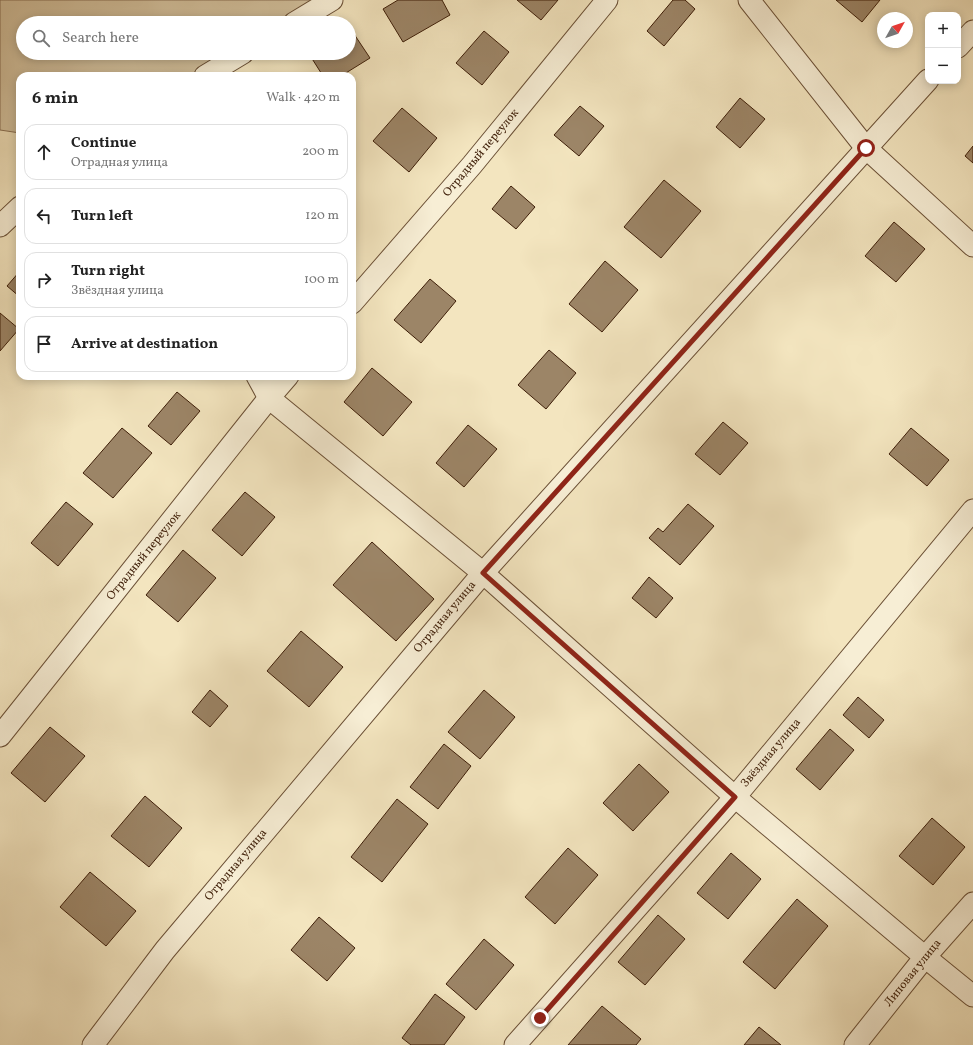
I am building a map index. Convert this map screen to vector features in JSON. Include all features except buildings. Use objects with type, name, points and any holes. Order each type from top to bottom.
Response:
[{"type":"street","points":[[306,16],[332,0]]},
{"type":"street","name":"Отрадный переулок","points":[[356,298],[472,165],[607,0]]},
{"type":"street","points":[[749,0],[866,148],[973,246]]},
{"type":"street","points":[[961,44],[973,31]]},
{"type":"street","points":[[211,72],[231,60]]},
{"type":"street","name":"Отрадная улица","points":[[94,1045],[164,950],[483,573],[925,83]]},
{"type":"street","points":[[0,226],[16,211]]},
{"type":"street","points":[[259,380],[269,398],[483,573],[735,797],[973,996]]},
{"type":"street","name":"Отрадный переулок","points":[[0,736],[285,380]]},
{"type":"street","name":"Звёздная улица","points":[[515,1045],[735,797],[973,510]]},
{"type":"street","name":"Липовая улица","points":[[855,1045],[926,957],[973,903]]},
{"type":"shaded area","points":[[0,0],[325,0],[300,16],[16,16],[16,60],[232,60],[213,72],[16,72],[16,132],[0,130]]},
{"type":"route","points":[[540,1018],[735,797],[483,573],[866,148]]}]
